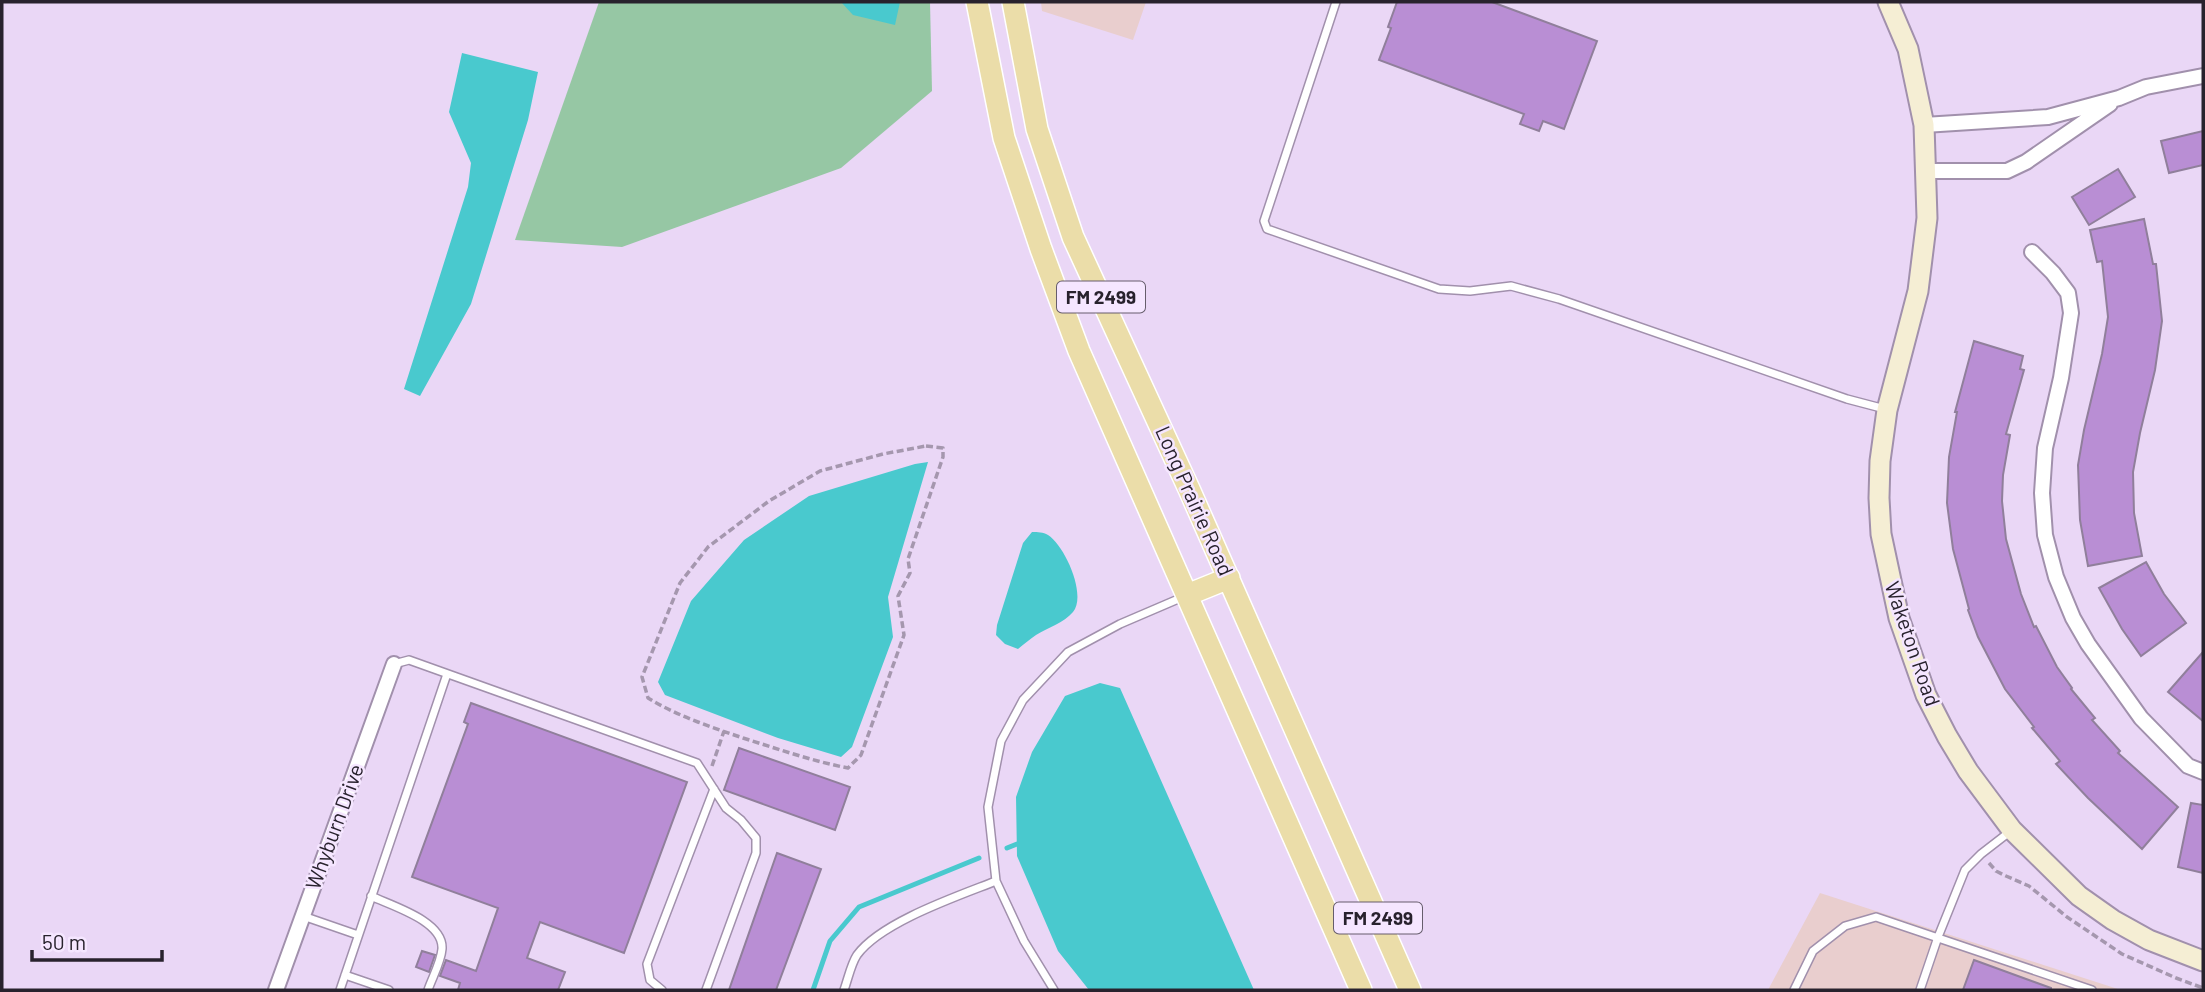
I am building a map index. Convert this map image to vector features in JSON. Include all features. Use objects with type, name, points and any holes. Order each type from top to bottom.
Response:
[{"type":"main road","name":"FM 2499","points":[[977,2],[1004,138],[1079,351],[1362,990]]},
{"type":"main road","name":"Long Prairie Road","points":[[1013,2],[1037,129],[1073,236],[1229,578],[1410,990]]},
{"type":"main road","points":[[1187,595],[1229,578]]},
{"type":"street","name":"Waketon Road","points":[[1888,2],[1908,49],[1924,125],[1927,218],[1918,291],[1887,410],[1880,461],[1881,534],[1899,618],[1926,695],[1947,736],[1968,771],[2012,830],[2079,896],[2113,920],[2149,940],[2203,961]]},
{"type":"street","points":[[1924,125],[2048,117],[2119,98],[2146,86],[2203,76]]},
{"type":"street","points":[[1925,171],[2007,171],[2026,162],[2119,98]]},
{"type":"street","points":[[2032,252],[2068,293],[2071,313],[2063,367],[2045,448],[2042,493],[2045,536],[2056,577],[2073,618],[2088,644],[2141,718],[2188,766],[2203,772]]},
{"type":"street","name":"Whyburn Drive","points":[[276,990],[394,664]]},
{"type":"lane","points":[[1336,2],[1264,221],[1267,229],[1439,289],[1470,291],[1511,286],[1559,299],[1887,410]]},
{"type":"lane","points":[[1054,990],[1024,942],[996,881],[988,807],[1002,741],[1023,700],[1068,652],[1121,624],[1187,595]]},
{"type":"lane","points":[[394,664],[409,660],[696,763],[726,808],[741,820],[756,838],[756,853],[706,990]]},
{"type":"lane","points":[[340,990],[447,674]]},
{"type":"lane","points":[[662,990],[650,980],[646,964],[714,789]]},
{"type":"lane","points":[[1920,990],[1965,870],[2012,830]]},
{"type":"lane","points":[[844,990],[856,956],[879,934],[996,881]]},
{"type":"lane","points":[[372,896],[430,923],[438,933],[442,947],[428,990]]},
{"type":"lane","points":[[303,916],[358,935]]},
{"type":"lane","points":[[1794,990],[1813,951],[1845,926],[1876,917],[2092,990]]},
{"type":"lane","points":[[345,975],[389,990]]},
{"type":"path","points":[[926,446],[943,449],[943,457],[908,559],[910,573],[898,596],[904,635],[861,755],[848,768],[816,762],[724,731],[666,709],[648,698],[645,688],[642,677],[680,583],[708,547],[769,501],[820,471],[926,446]]},
{"type":"path","points":[[707,779],[724,731]]},
{"type":"path","points":[[1981,854],[1996,871],[2029,886],[2067,917],[2122,954],[2203,988]]},
{"type":"shaded area","points":[[599,2],[930,2],[932,91],[841,168],[622,247],[515,240]]},
{"type":"shaded area","points":[[841,2],[900,2],[895,25],[853,15]]},
{"type":"shaded area","points":[[1041,2],[1146,2],[1133,40],[1042,11]]},
{"type":"shaded area","points":[[462,53],[538,72],[528,120],[471,304],[420,396],[404,389],[468,187],[471,163],[449,112]]},
{"type":"shaded area","points":[[928,462],[888,597],[893,637],[852,747],[841,757],[778,738],[665,695],[658,682],[691,601],[744,540],[809,496]]},
{"type":"shaded area","points":[[1032,532],[1048,535],[1061,549],[1076,583],[1077,604],[1065,619],[1036,635],[1018,649],[1005,644],[996,635],[997,625],[1023,543]]},
{"type":"shaded area","points":[[1100,683],[1120,688],[1254,990],[1089,990],[1058,951],[1017,856],[1016,797],[1032,752],[1065,696]]},
{"type":"shaded area","points":[[1820,893],[2121,990],[1768,990]]},
{"type":"building","points":[[1397,2],[1492,2],[1597,41],[1564,129],[1543,121],[1539,131],[1520,124],[1524,114],[1379,60]]},
{"type":"building","points":[[2203,131],[2203,165],[2169,173],[2161,141]]},
{"type":"building","points":[[2118,169],[2135,197],[2089,225],[2072,197]]},
{"type":"building","points":[[2144,219],[2153,264],[2156,264],[2162,321],[2155,370],[2133,472],[2134,513],[2142,556],[2088,566],[2080,520],[2078,465],[2108,317],[2102,261],[2097,262],[2090,230]]},
{"type":"building","points":[[1974,341],[2023,356],[2020,369],[2024,370],[2006,434],[2010,435],[2003,475],[2002,501],[2006,539],[2021,594],[2034,627],[2036,626],[2071,689],[2095,718],[2092,720],[2120,751],[2118,753],[2178,807],[2142,849],[2056,764],[2060,761],[2032,728],[2034,727],[2005,689],[1978,637],[1968,610],[1953,549],[1947,503],[1955,412]]},
{"type":"building","points":[[2146,562],[2164,594],[2186,623],[2141,656],[2099,588]]},
{"type":"building","points":[[2203,652],[2203,721],[2168,692]]},
{"type":"building","points":[[471,703],[687,782],[624,953],[540,922],[527,958],[565,972],[558,990],[458,990],[460,983],[440,976],[446,960],[476,971],[498,908],[412,877],[468,724],[464,722]]},
{"type":"building","points":[[739,748],[850,787],[835,830],[724,790]]},
{"type":"building","points":[[2191,803],[2203,805],[2203,873],[2178,867]]},
{"type":"building","points":[[777,853],[821,869],[776,990],[729,990]]},
{"type":"building","points":[[422,951],[435,955],[429,972],[416,967]]},
{"type":"building","points":[[1974,960],[2051,988],[2051,990],[1963,990]]},
{"type":"waterway","points":[[1007,848],[1017,844]]},
{"type":"waterway","points":[[813,990],[830,941],[859,907],[979,858]]}]
